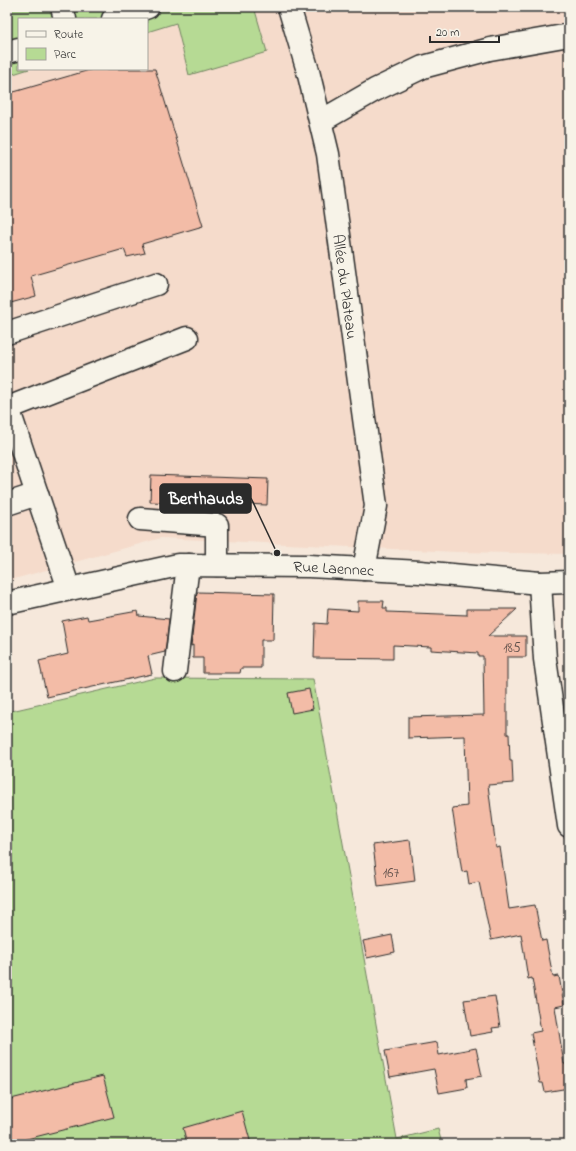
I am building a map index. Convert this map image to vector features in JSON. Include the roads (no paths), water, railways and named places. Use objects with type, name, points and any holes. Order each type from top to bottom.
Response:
[{"type":"street","points":[[62,7],[66,18]]},
{"type":"street","points":[[116,18],[148,7]]},
{"type":"street","name":"Allée du Plateau","points":[[289,7],[308,71],[328,154],[376,506],[364,569]]},
{"type":"street","points":[[321,121],[375,90],[423,67],[490,49],[569,35]]},
{"type":"street","points":[[7,52],[18,49]]},
{"type":"street","points":[[7,333],[156,284]]},
{"type":"street","points":[[68,589],[8,408],[187,338]]},
{"type":"street","points":[[7,504],[37,494]]},
{"type":"street","points":[[140,519],[217,525],[217,565]]},
{"type":"street","name":"Rue Laennec","points":[[7,602],[178,565],[309,566],[540,583],[569,582]]},
{"type":"street","points":[[175,672],[188,565]]},
{"type":"street","points":[[540,583],[545,659],[569,826]]},
{"type":"place","name":"Berthauds","points":[[277,553]]}]
